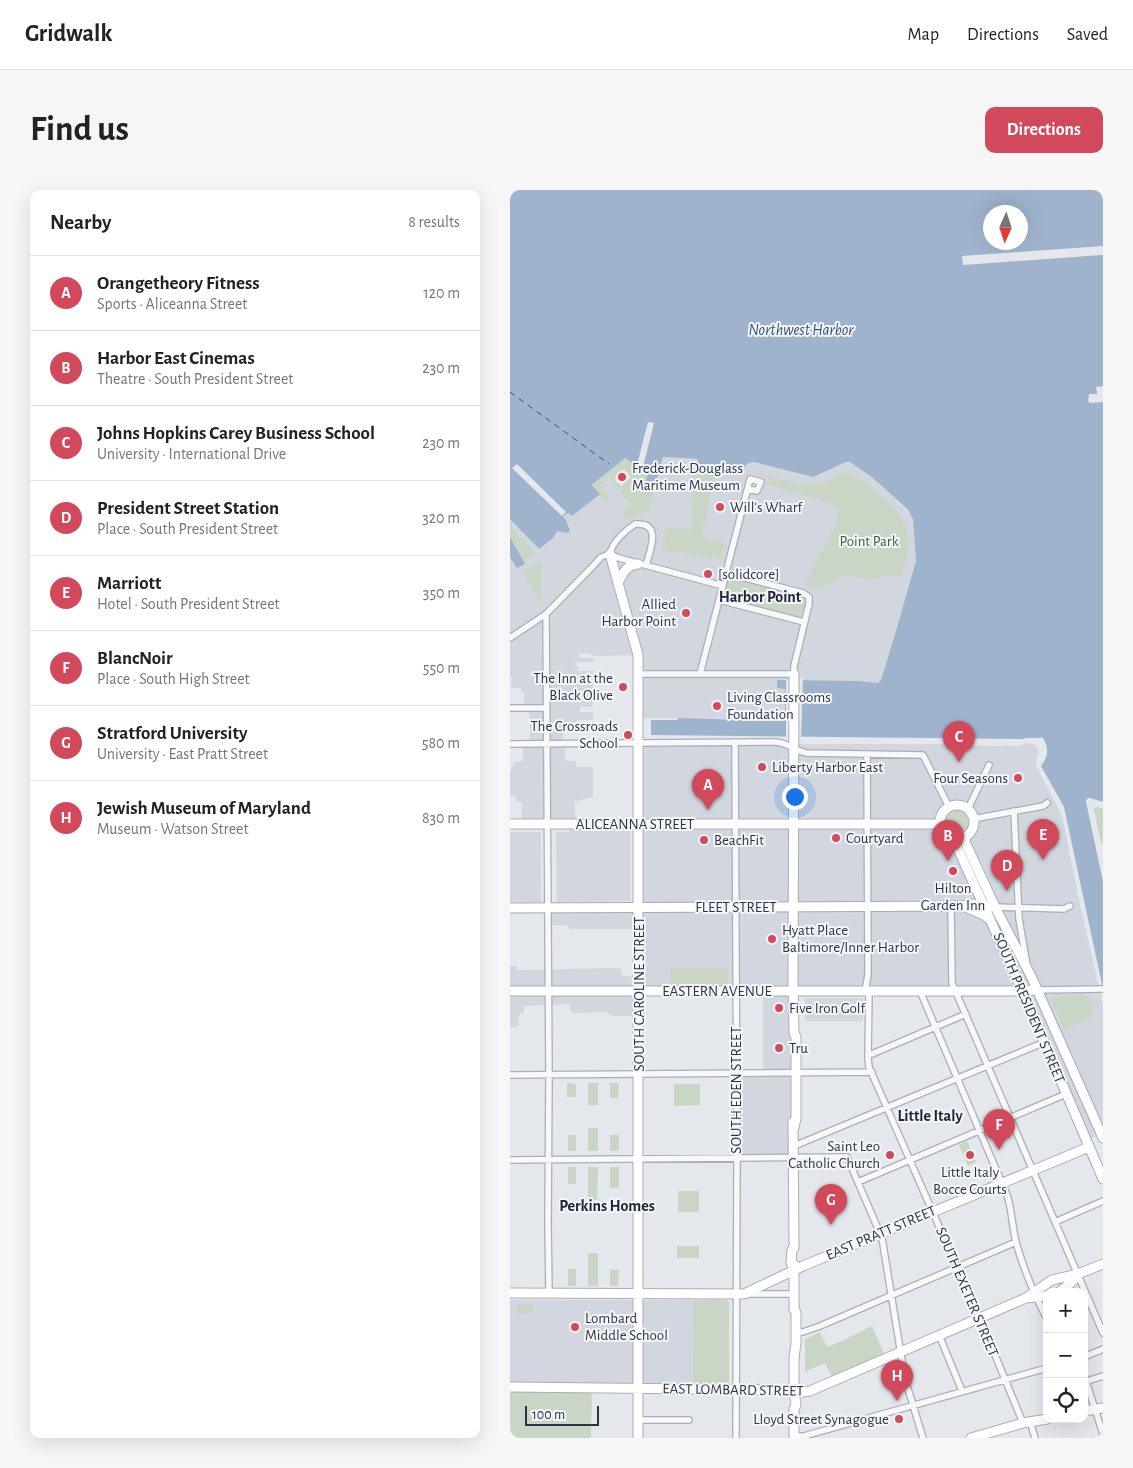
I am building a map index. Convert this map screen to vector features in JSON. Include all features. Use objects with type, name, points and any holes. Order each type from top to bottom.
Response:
[{"type":"main road","name":"SOUTH CAROLINE STREET","points":[[610,554],[638,656],[638,1438]]},
{"type":"main road","points":[[618,583],[631,564],[642,564]]},
{"type":"main road","points":[[794,676],[794,1033],[791,1037],[794,1073],[791,1113],[794,1127],[794,1248],[796,1250],[794,1270],[796,1343],[792,1398],[794,1437]]},
{"type":"main road","points":[[959,806],[968,809],[974,823],[972,830],[964,837],[953,838],[944,833],[940,824],[943,813],[949,807],[959,806]]},
{"type":"main road","name":"ALICEANNA STREET","points":[[510,824],[940,824]]},
{"type":"main road","name":"SOUTH PRESIDENT STREET","points":[[964,837],[995,907],[1028,969],[1103,1140]]},
{"type":"main road","name":"SOUTH PRESIDENT STREET","points":[[953,838],[1045,1042],[1103,1179]]},
{"type":"main road","name":"FLEET STREET","points":[[510,908],[963,906],[972,904],[995,907]]},
{"type":"main road","name":"FLEET STREET","points":[[963,906],[984,915],[991,922]]},
{"type":"main road","name":"EASTERN AVENUE","points":[[510,991],[1037,990]]},
{"type":"main road","name":"EAST PRATT STREET","points":[[510,1293],[740,1294],[1103,1140]]},
{"type":"main road","name":"EAST LOMBARD STREET","points":[[510,1387],[810,1391],[1035,1294],[1052,1280],[1078,1274],[1103,1264]]},
{"type":"main road","name":"EAST LOMBARD STREET","points":[[1064,1288],[1078,1274]]},
{"type":"main road","points":[[1035,1294],[1043,1295]]},
{"type":"main road","points":[[794,1309],[791,1312],[791,1343],[794,1352]]},
{"type":"main road","points":[[971,1438],[1026,1422],[1043,1420]]},
{"type":"street","points":[[700,674],[748,489]]},
{"type":"street","points":[[610,554],[610,549],[633,524],[644,524],[652,530],[653,536],[642,564]]},
{"type":"street","points":[[510,638],[546,614],[601,557],[610,554],[723,586]]},
{"type":"street","points":[[638,674],[794,676],[794,666],[809,597],[803,593],[726,573]]},
{"type":"street","points":[[719,600],[804,622]]},
{"type":"street","points":[[546,614],[549,1293]]},
{"type":"street","points":[[510,708],[547,708]]},
{"type":"street","name":"SOUTH EDEN STREET","points":[[735,742],[736,1074],[740,1294],[736,1438]]},
{"type":"street","points":[[510,744],[781,743],[806,753],[923,755],[949,807]]},
{"type":"street","name":"SOUTH EXETER STREET","points":[[867,754],[869,1066],[1005,1380],[1036,1438]]},
{"type":"street","points":[[968,809],[989,765]]},
{"type":"street","points":[[973,818],[1043,806],[1047,803]]},
{"type":"street","name":"SOUTH PRESIDENT STREET","points":[[1014,811],[1020,928],[1028,969]]},
{"type":"street","points":[[951,906],[952,983],[1103,1333]]},
{"type":"street","name":"FLEET STREET","points":[[995,907],[1064,909],[1070,906]]},
{"type":"street","name":"EASTERN AVENUE","points":[[1037,990],[1102,989]]},
{"type":"street","points":[[920,991],[1009,1201],[1016,1242],[1027,1277],[1043,1310]]},
{"type":"street","points":[[868,1054],[872,1054],[966,1014]]},
{"type":"street","points":[[794,1146],[1045,1042]]},
{"type":"street","points":[[510,1075],[872,1072]]},
{"type":"street","points":[[858,1182],[1066,1094]]},
{"type":"street","points":[[510,1160],[847,1158],[880,1233],[905,1379],[923,1438]]},
{"type":"street","points":[[1055,1222],[1103,1201]]},
{"type":"street","points":[[796,1332],[803,1332],[818,1327],[1016,1242]]},
{"type":"street","name":"EAST PRATT STREET","points":[[740,1294],[794,1294]]},
{"type":"street","points":[[939,1335],[962,1391]]},
{"type":"street","points":[[1088,1355],[1103,1349]]},
{"type":"street","points":[[794,1437],[804,1436],[1043,1369]]},
{"type":"street","points":[[1088,1378],[1103,1376]]},
{"type":"street","points":[[1088,1383],[1099,1408],[1103,1434]]},
{"type":"street","points":[[638,1420],[688,1420]]},
{"type":"shaded area","points":[[663,457],[698,459],[699,465],[742,469],[747,464],[754,462],[813,477],[846,462],[852,463],[882,486],[911,515],[913,519],[916,561],[881,680],[878,683],[858,681],[785,681],[785,718],[782,721],[638,718],[638,655],[593,656],[593,654],[579,653],[579,658],[593,658],[593,662],[575,662],[575,666],[578,667],[578,671],[593,671],[593,707],[580,707],[580,712],[593,712],[593,720],[577,720],[577,725],[565,725],[562,743],[565,743],[565,761],[576,761],[576,767],[593,767],[593,797],[574,802],[576,823],[593,823],[594,831],[630,831],[630,901],[557,902],[556,832],[569,832],[569,824],[522,823],[522,802],[516,802],[516,796],[510,796],[510,774],[514,762],[523,761],[523,743],[530,743],[530,721],[528,707],[524,707],[524,692],[521,692],[521,688],[511,688],[510,557],[525,564],[510,537],[510,519],[568,532],[570,531],[563,517],[568,513],[572,516],[598,495],[606,503],[611,499],[600,485],[609,478],[620,490],[619,492],[630,508],[624,509],[628,519],[649,512]]},
{"type":"shaded area","points":[[1029,743],[1038,748],[1037,768],[1062,815],[1103,1005],[1103,1135],[1086,1139],[1017,991],[793,991],[794,1157],[736,1158],[736,1075],[763,1075],[763,991],[639,991],[639,1016],[613,1016],[606,1012],[574,1013],[570,1011],[570,1004],[524,1006],[524,1013],[520,1013],[517,1027],[510,1027],[510,966],[516,966],[517,970],[618,968],[622,970],[622,976],[639,977],[639,929],[571,929],[566,925],[549,925],[548,907],[638,907],[638,744],[937,744],[1017,746]]},
{"type":"shaded area","points":[[510,832],[541,832],[541,902],[510,902]]},
{"type":"shaded area","points":[[805,998],[863,998],[863,1021],[805,1021]]},
{"type":"shaded area","points":[[510,1300],[727,1300],[729,1302],[729,1383],[728,1385],[510,1384]]},
{"type":"green space","points":[[625,457],[633,464],[649,468],[646,481],[656,483],[649,512],[633,516],[628,520],[620,511],[630,507],[620,490],[609,478],[600,485],[611,499],[606,503],[592,486]],"holes":[[[624,469],[631,477],[621,486],[614,479]]]},
{"type":"green space","points":[[693,469],[716,472],[701,537],[726,543],[722,559],[712,557],[710,560],[708,558],[663,550],[665,542],[662,541],[666,528],[691,529]]},
{"type":"green space","name":"Point Park","points":[[844,473],[862,480],[886,501],[903,520],[907,531],[908,544],[901,576],[884,575],[879,579],[844,574],[821,589],[805,585],[837,522],[839,509],[833,504],[767,484],[768,476],[808,485],[824,482]]},
{"type":"green space","points":[[510,525],[536,553],[524,562],[510,537]]},
{"type":"green space","points":[[541,561],[541,601],[540,601],[523,572]]},
{"type":"green space","points":[[731,577],[803,596],[807,600],[804,612],[798,618],[726,599],[724,594],[725,587]]},
{"type":"green space","points":[[1094,808],[1103,809],[1103,843],[1101,843],[1094,810]]},
{"type":"green space","points":[[957,809],[967,812],[970,822],[967,832],[957,835],[947,832],[944,822],[947,812]]},
{"type":"green space","points":[[670,968],[728,968],[728,984],[671,984]]},
{"type":"green space","points":[[1084,995],[1092,1004],[1092,1016],[1064,1030],[1051,1000],[1056,996]]},
{"type":"green space","points":[[567,1083],[576,1084],[576,1097],[567,1097]]},
{"type":"green space","points":[[588,1083],[598,1083],[598,1105],[588,1105]]},
{"type":"green space","points":[[610,1083],[619,1083],[618,1098],[610,1098]]},
{"type":"green space","points":[[674,1084],[700,1084],[700,1105],[674,1106]]},
{"type":"green space","points":[[588,1128],[598,1128],[598,1151],[588,1151]]},
{"type":"green space","points":[[568,1135],[576,1135],[576,1151],[568,1151]]},
{"type":"green space","points":[[610,1135],[619,1135],[619,1151],[610,1151]]},
{"type":"green space","points":[[967,1141],[976,1162],[968,1166],[959,1145]]},
{"type":"green space","points":[[568,1167],[576,1167],[576,1184],[568,1184]]},
{"type":"green space","points":[[588,1167],[598,1167],[597,1200],[588,1200]]},
{"type":"green space","points":[[610,1167],[619,1167],[619,1188],[610,1188]]},
{"type":"green space","points":[[678,1191],[699,1191],[699,1212],[678,1212]]},
{"type":"green space","points":[[677,1246],[699,1246],[699,1258],[677,1258]]},
{"type":"green space","points":[[588,1253],[598,1253],[598,1286],[588,1286]]},
{"type":"green space","points":[[568,1269],[576,1269],[576,1286],[568,1286]]},
{"type":"green space","points":[[610,1269],[619,1270],[618,1286],[610,1286]]},
{"type":"green space","points":[[694,1300],[727,1300],[729,1302],[728,1385],[693,1384]]},
{"type":"green space","points":[[518,1304],[533,1304],[533,1313],[518,1313]]},
{"type":"green space","points":[[872,1326],[884,1354],[832,1377],[825,1363],[805,1372],[805,1339],[820,1332],[827,1347]]},
{"type":"green space","points":[[510,1390],[592,1391],[591,1438],[510,1438]]},
{"type":"water","name":"Northwest Harbor","points":[[510,190],[1103,190],[1103,386],[1096,387],[1097,393],[1103,392],[1103,802],[1090,798],[1086,801],[1103,881],[1103,989],[1064,807],[1041,766],[1046,759],[1047,751],[1042,737],[1024,739],[651,735],[651,720],[677,720],[678,718],[782,721],[785,718],[785,689],[777,688],[777,680],[878,683],[881,680],[916,561],[913,519],[908,510],[870,476],[850,462],[846,462],[813,477],[754,462],[747,464],[742,470],[697,464],[698,459],[663,457],[656,483],[646,481],[649,468],[633,464],[625,458],[592,485],[600,494],[572,516],[568,513],[563,517],[570,531],[568,533],[557,531],[553,538],[539,549],[510,519]]},
{"type":"water","points":[[510,537],[525,564],[517,568],[510,557]]},
{"type":"pier","points":[[1103,246],[1103,255],[963,265],[962,256]]},
{"type":"pier","points":[[1103,387],[1103,389],[1099,389],[1103,390],[1103,402],[1090,403],[1088,401],[1089,394],[1097,394],[1097,388]]},
{"type":"pier","points":[[648,422],[654,423],[643,467],[637,465]]},
{"type":"pier","points":[[517,464],[566,512],[562,516],[512,468]]},
{"type":"pier","points":[[803,678],[801,739],[786,738],[786,680]]},
{"type":"pier","points":[[1088,798],[1103,802],[1103,805],[1089,801],[1103,869],[1103,881],[1086,801]]},
{"type":"ferry route","points":[[510,392],[609,464]]},
{"type":"place","name":"Frederick-Douglass Maritime Museum","points":[[622,477]]},
{"type":"place","name":"Will's Wharf","points":[[720,507]]},
{"type":"place","name":"[solidcore]","points":[[708,574]]},
{"type":"place","name":"Allied Harbor Point","points":[[686,613]]},
{"type":"place","name":"The Inn at the Black Olive","points":[[623,687]]},
{"type":"place","name":"Living Classrooms Foundation","points":[[717,706]]},
{"type":"place","name":"The Crossroads School","points":[[628,735]]},
{"type":"place","name":"Johns Hopkins Carey Business School","points":[[959,762]]},
{"type":"place","name":"Liberty Harbor East","points":[[762,767]]},
{"type":"place","name":"Four Seasons","points":[[1018,778]]},
{"type":"place","name":"Orangetheory Fitness","points":[[708,810]]},
{"type":"place","name":"Courtyard","points":[[836,838]]},
{"type":"place","name":"BeachFit","points":[[704,840]]},
{"type":"place","name":"Marriott","points":[[1043,860]]},
{"type":"place","name":"Harbor East Cinemas","points":[[948,861]]},
{"type":"place","name":"Hilton Garden Inn","points":[[953,871]]},
{"type":"place","name":"President Street Station","points":[[1007,891]]},
{"type":"place","name":"Hyatt Place Baltimore/Inner Harbor","points":[[772,939]]},
{"type":"place","name":"Five Iron Golf","points":[[779,1008]]},
{"type":"place","name":"Tru","points":[[779,1048]]},
{"type":"place","name":"BlancNoir","points":[[999,1150]]},
{"type":"place","name":"Saint Leo Catholic Church","points":[[890,1155]]},
{"type":"place","name":"Little Italy Bocce Courts","points":[[970,1155]]},
{"type":"place","name":"Stratford University","points":[[831,1225]]},
{"type":"place","name":"Lombard Middle School","points":[[575,1327]]},
{"type":"place","name":"Jewish Museum of Maryland","points":[[897,1401]]},
{"type":"place","name":"Lloyd Street Synagogue","points":[[899,1419]]},
{"type":"district","name":"Harbor Point","points":[[760,597]]},
{"type":"district","name":"Little Italy","points":[[930,1116]]},
{"type":"district","name":"Perkins Homes","points":[[607,1206]]}]
